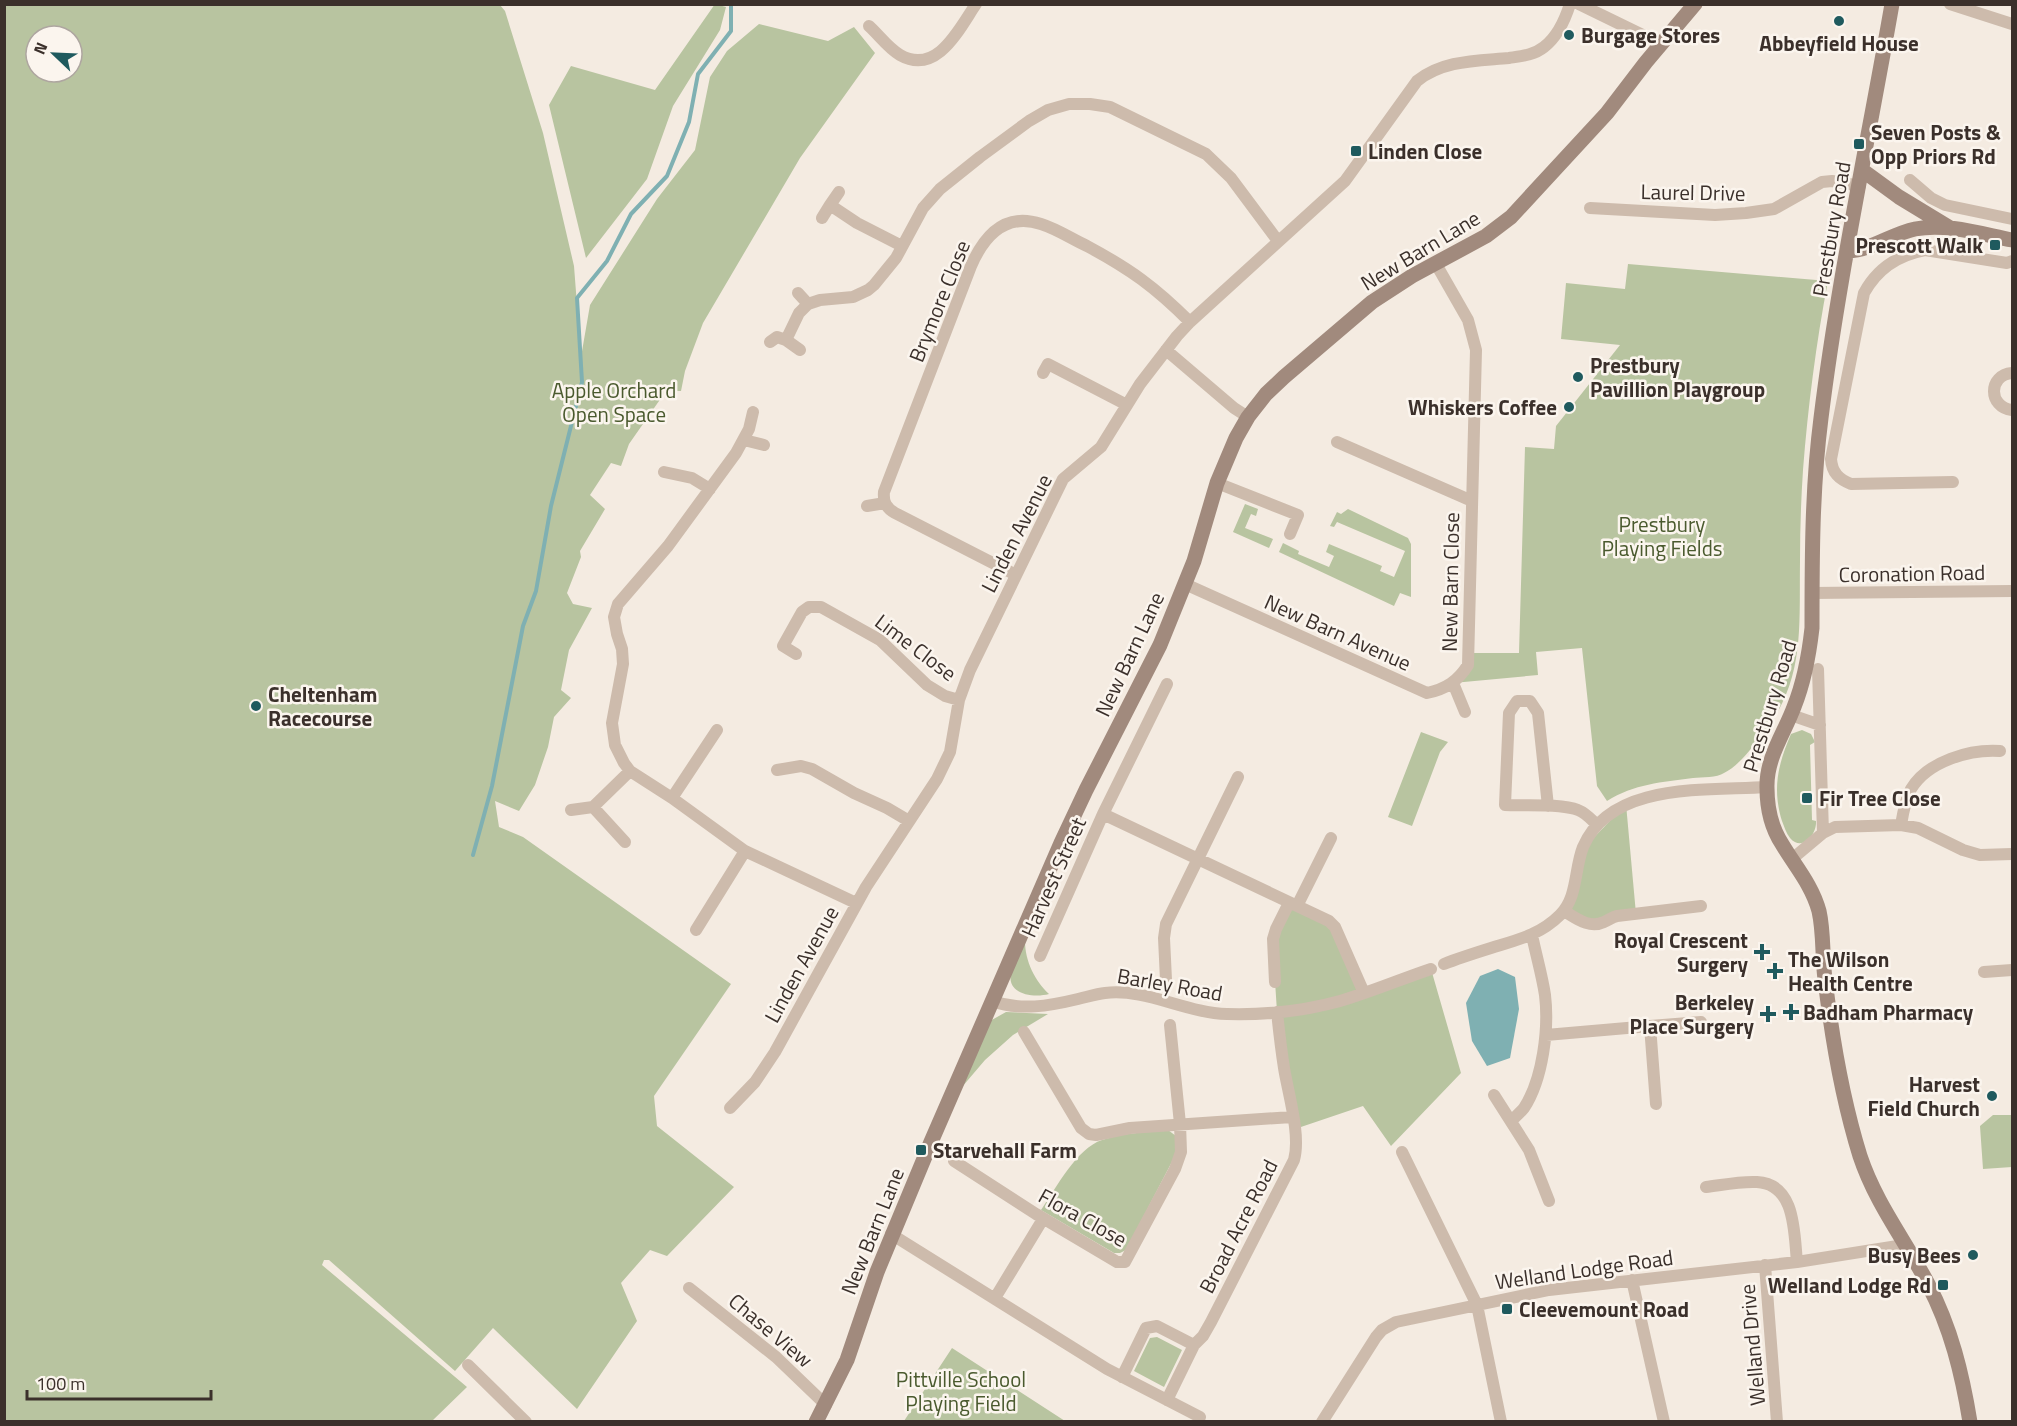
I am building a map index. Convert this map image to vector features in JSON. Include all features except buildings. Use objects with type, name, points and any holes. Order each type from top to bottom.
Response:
[{"type":"main road","name":"New Barn Lane","points":[[816,1422],[847,1360],[891,1234],[992,1001],[1086,790],[1155,656],[1185,584],[1217,483],[1236,438],[1248,417],[1278,382],[1355,315],[1390,289],[1486,236],[1511,217],[1606,113],[1695,4]]},
{"type":"main road","name":"Prestbury Road","points":[[1892,4],[1821,419],[1814,502],[1810,646],[1802,684],[1771,759],[1767,787],[1772,825],[1802,875],[1819,910],[1835,1058],[1852,1130],[1868,1177],[1926,1281],[1949,1330],[1964,1384],[1970,1422]]},
{"type":"main road","points":[[1862,170],[1899,197],[1952,229]]},
{"type":"main road","points":[[1848,251],[1862,250],[1896,235],[1933,228],[1952,229],[2013,240]]},
{"type":"street","points":[[869,26],[900,55],[914,59],[928,58],[941,52],[947,46],[976,4]]},
{"type":"street","name":"Linden Avenue","points":[[730,1108],[755,1082],[775,1052],[856,903],[937,779],[952,744],[959,700],[970,670],[1063,479],[1101,447],[1126,405],[1166,350],[1190,322],[1353,172],[1417,81],[1429,72],[1448,64],[1524,56],[1539,51],[1555,35],[1570,4]]},
{"type":"street","points":[[1579,4],[1661,44]]},
{"type":"street","points":[[1950,4],[2013,24]]},
{"type":"street","points":[[786,340],[799,313],[808,304],[820,300],[853,297],[868,290],[888,268],[931,198],[980,157],[1039,115],[1059,107],[1080,103],[1110,107],[1206,154],[1231,178],[1278,241]]},
{"type":"street","points":[[1910,180],[1931,198],[1945,205],[2013,219]]},
{"type":"street","name":"Laurel Drive","points":[[1590,208],[1716,215],[1746,213],[1774,209],[1822,182],[1832,181],[1860,186]]},
{"type":"street","points":[[822,218],[839,192]]},
{"type":"street","points":[[830,206],[902,246]]},
{"type":"street","name":"Brymore Close","points":[[885,503],[884,492],[971,266],[983,241],[998,228],[1024,221],[1051,228],[1134,273],[1151,285],[1190,322]]},
{"type":"street","points":[[1953,482],[1851,484],[1839,477],[1833,470],[1831,459],[1864,293],[1884,268],[1899,258],[1925,250],[2013,261]]},
{"type":"street","name":"New Barn Close","points":[[1436,264],[1465,312],[1476,350],[1468,665],[1453,683]]},
{"type":"street","points":[[798,293],[808,304]]},
{"type":"street","points":[[770,342],[777,337],[786,340],[800,350]]},
{"type":"street","points":[[1166,350],[1234,408],[1248,417]]},
{"type":"street","points":[[1048,363],[1126,405]]},
{"type":"street","points":[[2013,373],[2000,377],[1994,391],[1996,401],[2000,405],[2013,410]]},
{"type":"street","points":[[753,412],[744,440],[668,546],[623,598],[616,610],[615,624],[622,649],[623,664],[614,712],[613,734],[619,754],[630,771],[745,850],[856,903]]},
{"type":"street","points":[[744,440],[764,445]]},
{"type":"street","name":"New Barn Close","points":[[1337,442],[1472,501]]},
{"type":"street","points":[[664,472],[692,478],[710,489]]},
{"type":"street","points":[[1217,483],[1298,515],[1290,534]]},
{"type":"street","points":[[867,506],[885,503],[890,511],[1016,575]]},
{"type":"street","name":"New Barn Avenue","points":[[1185,584],[1427,693],[1441,690],[1453,683]]},
{"type":"street","name":"Coronation Road","points":[[1812,593],[2013,591]]},
{"type":"street","name":"Lime Close","points":[[795,654],[783,646],[805,609],[813,606],[821,607],[880,640],[927,685],[945,696],[959,700]]},
{"type":"street","points":[[1818,669],[1823,832]]},
{"type":"street","points":[[1453,683],[1465,712]]},
{"type":"street","name":"Harvest Street","points":[[1040,956],[1103,814],[1167,684]]},
{"type":"street","points":[[1548,806],[1540,718],[1530,701],[1517,701],[1509,713],[1505,805],[1574,808],[1586,814],[1597,825]]},
{"type":"street","points":[[1791,715],[1820,725]]},
{"type":"street","points":[[672,798],[717,730]]},
{"type":"street","points":[[1901,825],[1910,790],[1927,773],[1964,753],[2000,751]]},
{"type":"street","points":[[777,770],[801,766],[812,769],[854,794],[887,808],[909,821]]},
{"type":"street","points":[[571,810],[593,807],[630,771]]},
{"type":"street","points":[[1166,980],[1164,938],[1166,924],[1238,777]]},
{"type":"street","points":[[1444,964],[1532,935],[1553,921],[1564,911],[1570,900],[1582,849],[1597,825],[1618,808],[1637,800],[1694,791],[1767,787]]},
{"type":"street","points":[[593,807],[625,842]]},
{"type":"street","name":"Harvest Street","points":[[1103,814],[1329,921],[1335,927],[1364,993]]},
{"type":"street","points":[[1792,859],[1823,832],[1835,827],[1901,825],[1918,828],[1963,850],[1980,855],[2013,854]]},
{"type":"street","points":[[1275,982],[1273,939],[1276,929],[1293,905],[1331,838]]},
{"type":"street","points":[[696,930],[745,850]]},
{"type":"street","points":[[1564,911],[1582,922],[1594,925],[1617,916],[1701,906]]},
{"type":"street","points":[[1511,1121],[1524,1108],[1532,1091],[1545,1035],[1545,996],[1532,935]]},
{"type":"street","points":[[1364,993],[1431,969]]},
{"type":"street","points":[[1984,972],[2013,970]]},
{"type":"street","name":"Barley Road","points":[[992,1001],[1004,1005],[1033,1007],[1060,1004],[1105,993],[1144,997],[1226,1014],[1277,1012],[1312,1007],[1364,993]]},
{"type":"street","name":"Broad Acre Road","points":[[1167,1400],[1194,1345],[1203,1336],[1211,1322],[1294,1160],[1296,1138],[1282,1058],[1277,1012]]},
{"type":"street","points":[[1545,1035],[1701,1022]]},
{"type":"street","points":[[1170,1025],[1180,1124]]},
{"type":"street","points":[[1650,1026],[1656,1104]]},
{"type":"street","points":[[1024,1032],[1081,1128],[1086,1132],[1096,1135],[1130,1128],[1292,1117]]},
{"type":"street","points":[[1494,1095],[1529,1150],[1549,1201]]},
{"type":"street","name":"Flora Close","points":[[954,1161],[1043,1219],[1117,1262],[1125,1262],[1178,1164],[1181,1146],[1180,1124]]},
{"type":"street","points":[[1402,1152],[1477,1305],[1501,1422]]},
{"type":"street","points":[[1706,1187],[1757,1182],[1777,1190],[1790,1206],[1797,1262]]},
{"type":"street","points":[[995,1298],[1043,1219]]},
{"type":"street","points":[[891,1234],[1122,1377],[1200,1417]]},
{"type":"street","name":"Welland Lodge Road","points":[[1322,1422],[1376,1337],[1389,1325],[1403,1320],[1549,1290],[1797,1262],[1904,1245]]},
{"type":"street","name":"Welland Drive","points":[[1765,1265],[1778,1422]]},
{"type":"street","points":[[1632,1280],[1664,1422]]},
{"type":"street","name":"Chase View","points":[[689,1288],[776,1358],[826,1405]]},
{"type":"street","points":[[1122,1377],[1146,1328],[1150,1326],[1156,1326],[1194,1345]]},
{"type":"street","points":[[468,1365],[526,1422]]},
{"type":"green space","points":[[715,4],[726,7],[720,30],[673,106],[647,179],[586,258],[549,105],[571,66],[655,90]]},
{"type":"green space","name":"Cheltenham Racecourse","points":[[5,5],[500,5],[505,11],[543,133],[574,266],[581,357],[590,305],[657,199],[695,150],[710,77],[727,51],[759,24],[828,41],[854,27],[875,53],[800,158],[703,323],[685,371],[681,391],[666,391],[629,444],[621,466],[611,463],[590,495],[605,509],[580,551],[581,557],[567,593],[573,604],[592,608],[569,650],[561,690],[571,698],[554,717],[548,747],[535,785],[519,811],[495,801],[499,827],[523,837],[731,984],[654,1096],[657,1126],[734,1187],[667,1256],[650,1250],[621,1283],[637,1321],[577,1409],[493,1328],[455,1371],[329,1260],[324,1260],[322,1265],[467,1387],[432,1421],[5,1422]]},
{"type":"green space","name":"Prestbury Playing Fields","points":[[1628,264],[1828,281],[1813,375],[1803,470],[1799,636],[1791,680],[1783,702],[1771,723],[1751,749],[1737,764],[1721,775],[1648,785],[1627,791],[1607,801],[1597,786],[1582,648],[1536,652],[1538,675],[1453,683],[1468,653],[1519,653],[1525,447],[1554,449],[1556,426],[1620,345],[1561,339],[1566,283],[1625,289]]},
{"type":"green space","points":[[1245,504],[1258,509],[1256,516],[1251,514],[1245,528],[1273,539],[1269,548],[1233,532]]},
{"type":"green space","points":[[1348,509],[1408,538],[1411,544],[1411,597],[1400,593],[1394,606],[1279,552],[1283,543],[1299,551],[1298,554],[1329,567],[1334,556],[1326,552],[1329,544],[1382,566],[1380,571],[1394,577],[1405,551],[1337,522],[1334,527],[1330,526],[1337,512],[1341,514]]},
{"type":"green space","points":[[1802,730],[1811,734],[1815,742],[1810,745],[1812,820],[1816,821],[1816,826],[1808,840],[1799,843],[1790,838],[1784,827],[1777,798],[1777,787],[1780,766],[1791,734]]},
{"type":"green space","points":[[1421,732],[1448,742],[1440,752],[1412,826],[1388,817]]},
{"type":"green space","points":[[1626,804],[1636,914],[1588,924],[1567,905],[1583,849]]},
{"type":"green space","points":[[1289,903],[1329,921],[1364,993],[1431,969],[1461,1073],[1391,1146],[1363,1106],[1295,1129],[1277,1012],[1273,950]]},
{"type":"green space","points":[[1025,941],[1032,970],[1039,983],[1049,994],[1029,995],[1013,986],[1012,968]]},
{"type":"green space","points":[[1006,1012],[1048,1014],[1013,1035],[985,1060],[962,1087],[990,1021]]},
{"type":"green space","points":[[1993,1115],[2012,1115],[2012,1167],[1983,1169],[1980,1126]]},
{"type":"green space","points":[[1168,1130],[1176,1136],[1176,1154],[1126,1250],[1114,1253],[1041,1210],[1068,1170],[1093,1144],[1118,1136]]},
{"type":"green space","points":[[1157,1337],[1182,1350],[1164,1387],[1134,1371],[1150,1338]]},
{"type":"green space","name":"Pittville School Playing Field","points":[[952,1348],[1065,1421],[904,1421]]},
{"type":"water","points":[[1498,969],[1515,977],[1519,1009],[1510,1058],[1487,1066],[1472,1041],[1466,1003],[1480,976]]},
{"type":"waterway","points":[[473,855],[492,786],[523,626],[536,591],[551,506],[582,382],[577,298],[607,261],[631,214],[667,176],[689,122],[698,74],[731,31],[731,4]]},
{"type":"place","name":"Abbeyfield House","points":[[1839,21]]},
{"type":"place","name":"Burgage Stores","points":[[1569,35]]},
{"type":"place","name":"Seven Posts & Opp Priors Rd","points":[[1859,144]]},
{"type":"place","name":"Linden Close","points":[[1356,151]]},
{"type":"place","name":"Prescott Walk","points":[[1995,245]]},
{"type":"place","name":"Prestbury Pavillion Playgroup","points":[[1578,377]]},
{"type":"place","name":"Whiskers Coffee","points":[[1569,407]]},
{"type":"place","name":"Cheltenham Racecourse","points":[[256,706]]},
{"type":"place","name":"Fir Tree Close","points":[[1807,798]]},
{"type":"place","name":"Royal Crescent Surgery","points":[[1762,952]]},
{"type":"place","name":"The Wilson Health Centre","points":[[1775,971]]},
{"type":"place","name":"Badham Pharmacy","points":[[1791,1012]]},
{"type":"place","name":"Berkeley Place Surgery","points":[[1768,1014]]},
{"type":"place","name":"Harvest Field Church","points":[[1992,1096]]},
{"type":"place","name":"Starvehall Farm","points":[[921,1150]]},
{"type":"place","name":"Busy Bees","points":[[1973,1255]]},
{"type":"place","name":"Welland Lodge Rd","points":[[1943,1285]]},
{"type":"place","name":"Cleevemount Road","points":[[1507,1309]]},
{"type":"park label","name":"Apple Orchard Open Space","points":[[614,402]]}]
